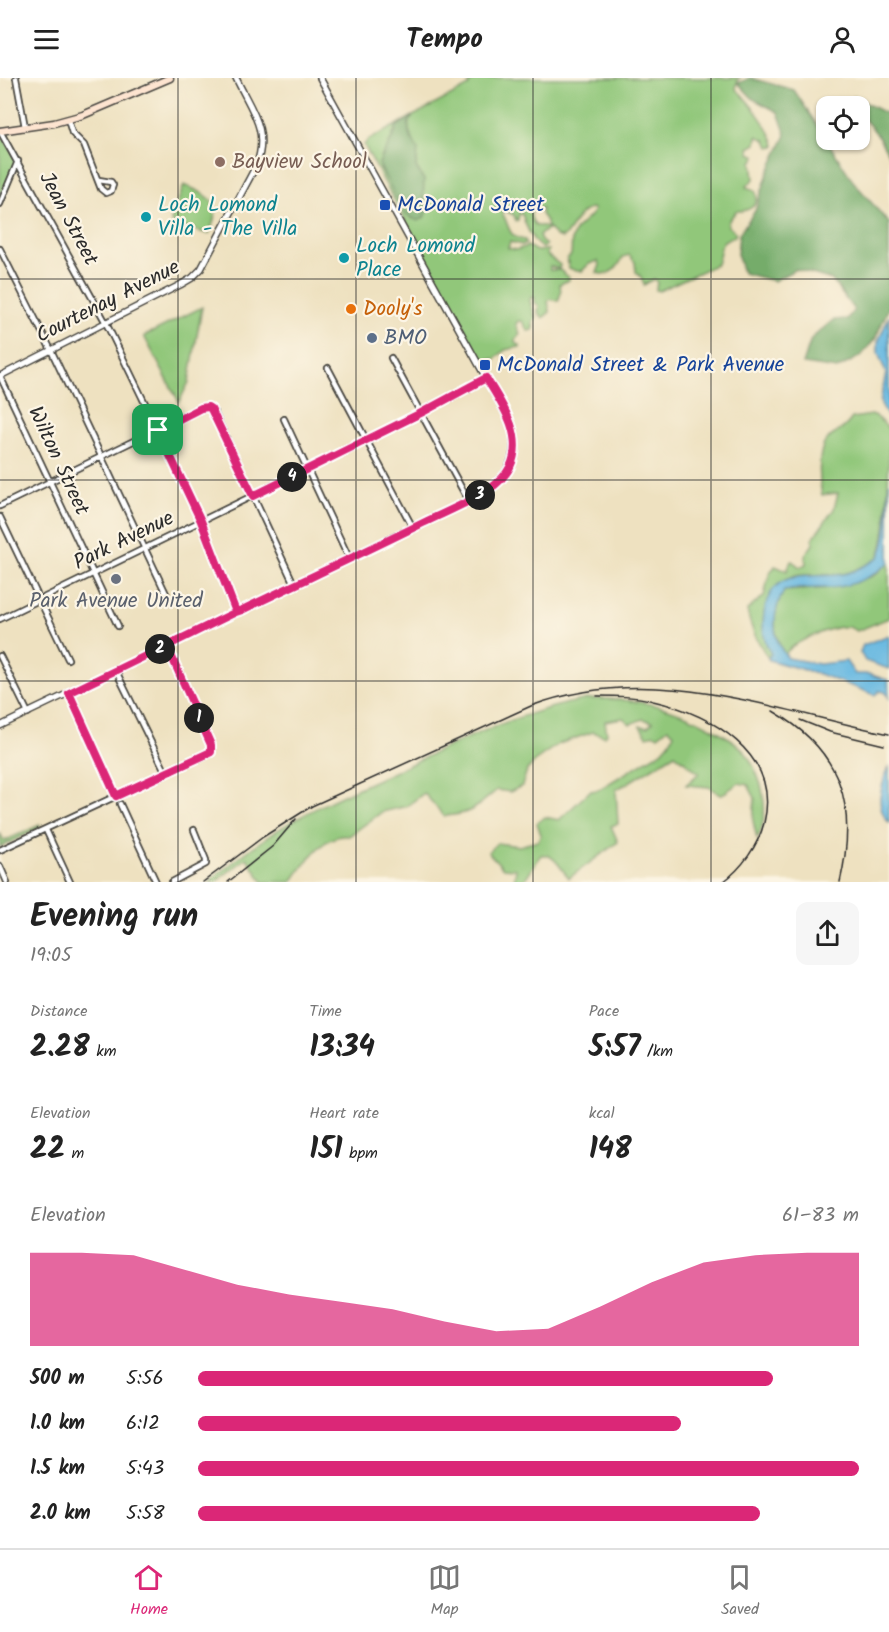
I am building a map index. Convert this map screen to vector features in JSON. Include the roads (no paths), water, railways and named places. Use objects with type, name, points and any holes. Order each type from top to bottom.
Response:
[{"type":"main road","points":[[0,131],[68,120],[170,78]]},
{"type":"street","points":[[16,78],[26,127]]},
{"type":"street","name":"Courtenay Avenue","points":[[0,376],[187,281],[196,274],[256,166],[261,151],[262,138],[259,126],[236,78]]},
{"type":"street","points":[[0,726],[483,494],[497,484],[506,473],[514,452],[513,429],[508,416],[320,78]]},
{"type":"street","points":[[68,120],[72,133],[84,145],[99,180]]},
{"type":"street","name":"Jean Street","points":[[0,131],[105,323],[158,430],[201,521],[236,612]]},
{"type":"street","points":[[0,204],[18,161]]},
{"type":"street","points":[[0,249],[51,350],[170,602]]},
{"type":"street","points":[[391,358],[468,500]]},
{"type":"street","points":[[327,368],[414,528]]},
{"type":"street","name":"Wilton Street","points":[[0,376],[118,626]]},
{"type":"street","name":"Park Avenue","points":[[0,619],[367,440],[486,378]]},
{"type":"street","points":[[0,506],[201,408],[208,407],[214,412],[294,584]]},
{"type":"street","points":[[284,419],[349,558]]},
{"type":"street","points":[[0,517],[68,658]]},
{"type":"street","points":[[0,850],[212,750],[167,646]]},
{"type":"street","points":[[0,656],[28,713]]},
{"type":"street","points":[[116,670],[166,773]]},
{"type":"street","points":[[69,693],[116,796]]},
{"type":"street","points":[[120,804],[156,882]]},
{"type":"street","points":[[46,830],[70,882]]},
{"type":"street","points":[[172,882],[206,864],[194,830]]},
{"type":"street","points":[[0,866],[8,882]]},
{"type":"water","points":[[889,316],[889,419],[880,402],[886,373],[878,353],[878,342]]},
{"type":"water","points":[[889,482],[889,563],[853,584],[784,591],[777,608],[775,625],[778,642],[788,658],[820,664],[846,661],[855,674],[868,674],[888,680],[889,698],[885,692],[879,691],[875,695],[819,674],[769,660],[771,654],[765,639],[763,624],[768,598],[783,581],[805,576],[847,573],[877,559],[886,534]]},
{"type":"water","points":[[889,635],[889,669],[865,661],[860,652],[863,645]]},
{"type":"water","points":[[889,765],[889,823],[881,809],[880,795]]},
{"type":"railway","points":[[203,882],[263,837],[312,806],[531,706],[576,693],[621,688],[666,688],[755,702],[889,734]]},
{"type":"railway","points":[[597,696],[646,699],[675,707],[718,727],[751,757],[762,776],[766,798],[764,823],[758,840],[748,856],[723,882]]},
{"type":"railway","points":[[773,711],[815,744],[829,763],[839,783],[845,805],[847,829],[840,882]]},
{"type":"railway","points":[[800,720],[830,732],[884,745]]},
{"type":"railway","points":[[228,882],[273,846],[296,819]]},
{"type":"place","name":"Bayview School","points":[[220,162]]},
{"type":"place","name":"McDonald Street","points":[[385,205]]},
{"type":"place","name":"Loch Lomond Villa - The Villa","points":[[146,217]]},
{"type":"place","name":"Loch Lomond Place","points":[[344,258]]},
{"type":"place","name":"Dooly's","points":[[351,309]]},
{"type":"place","name":"BMO","points":[[372,338]]},
{"type":"place","name":"McDonald Street & Park Avenue","points":[[485,365]]},
{"type":"place","name":"Park Avenue United","points":[[116,579]]}]
